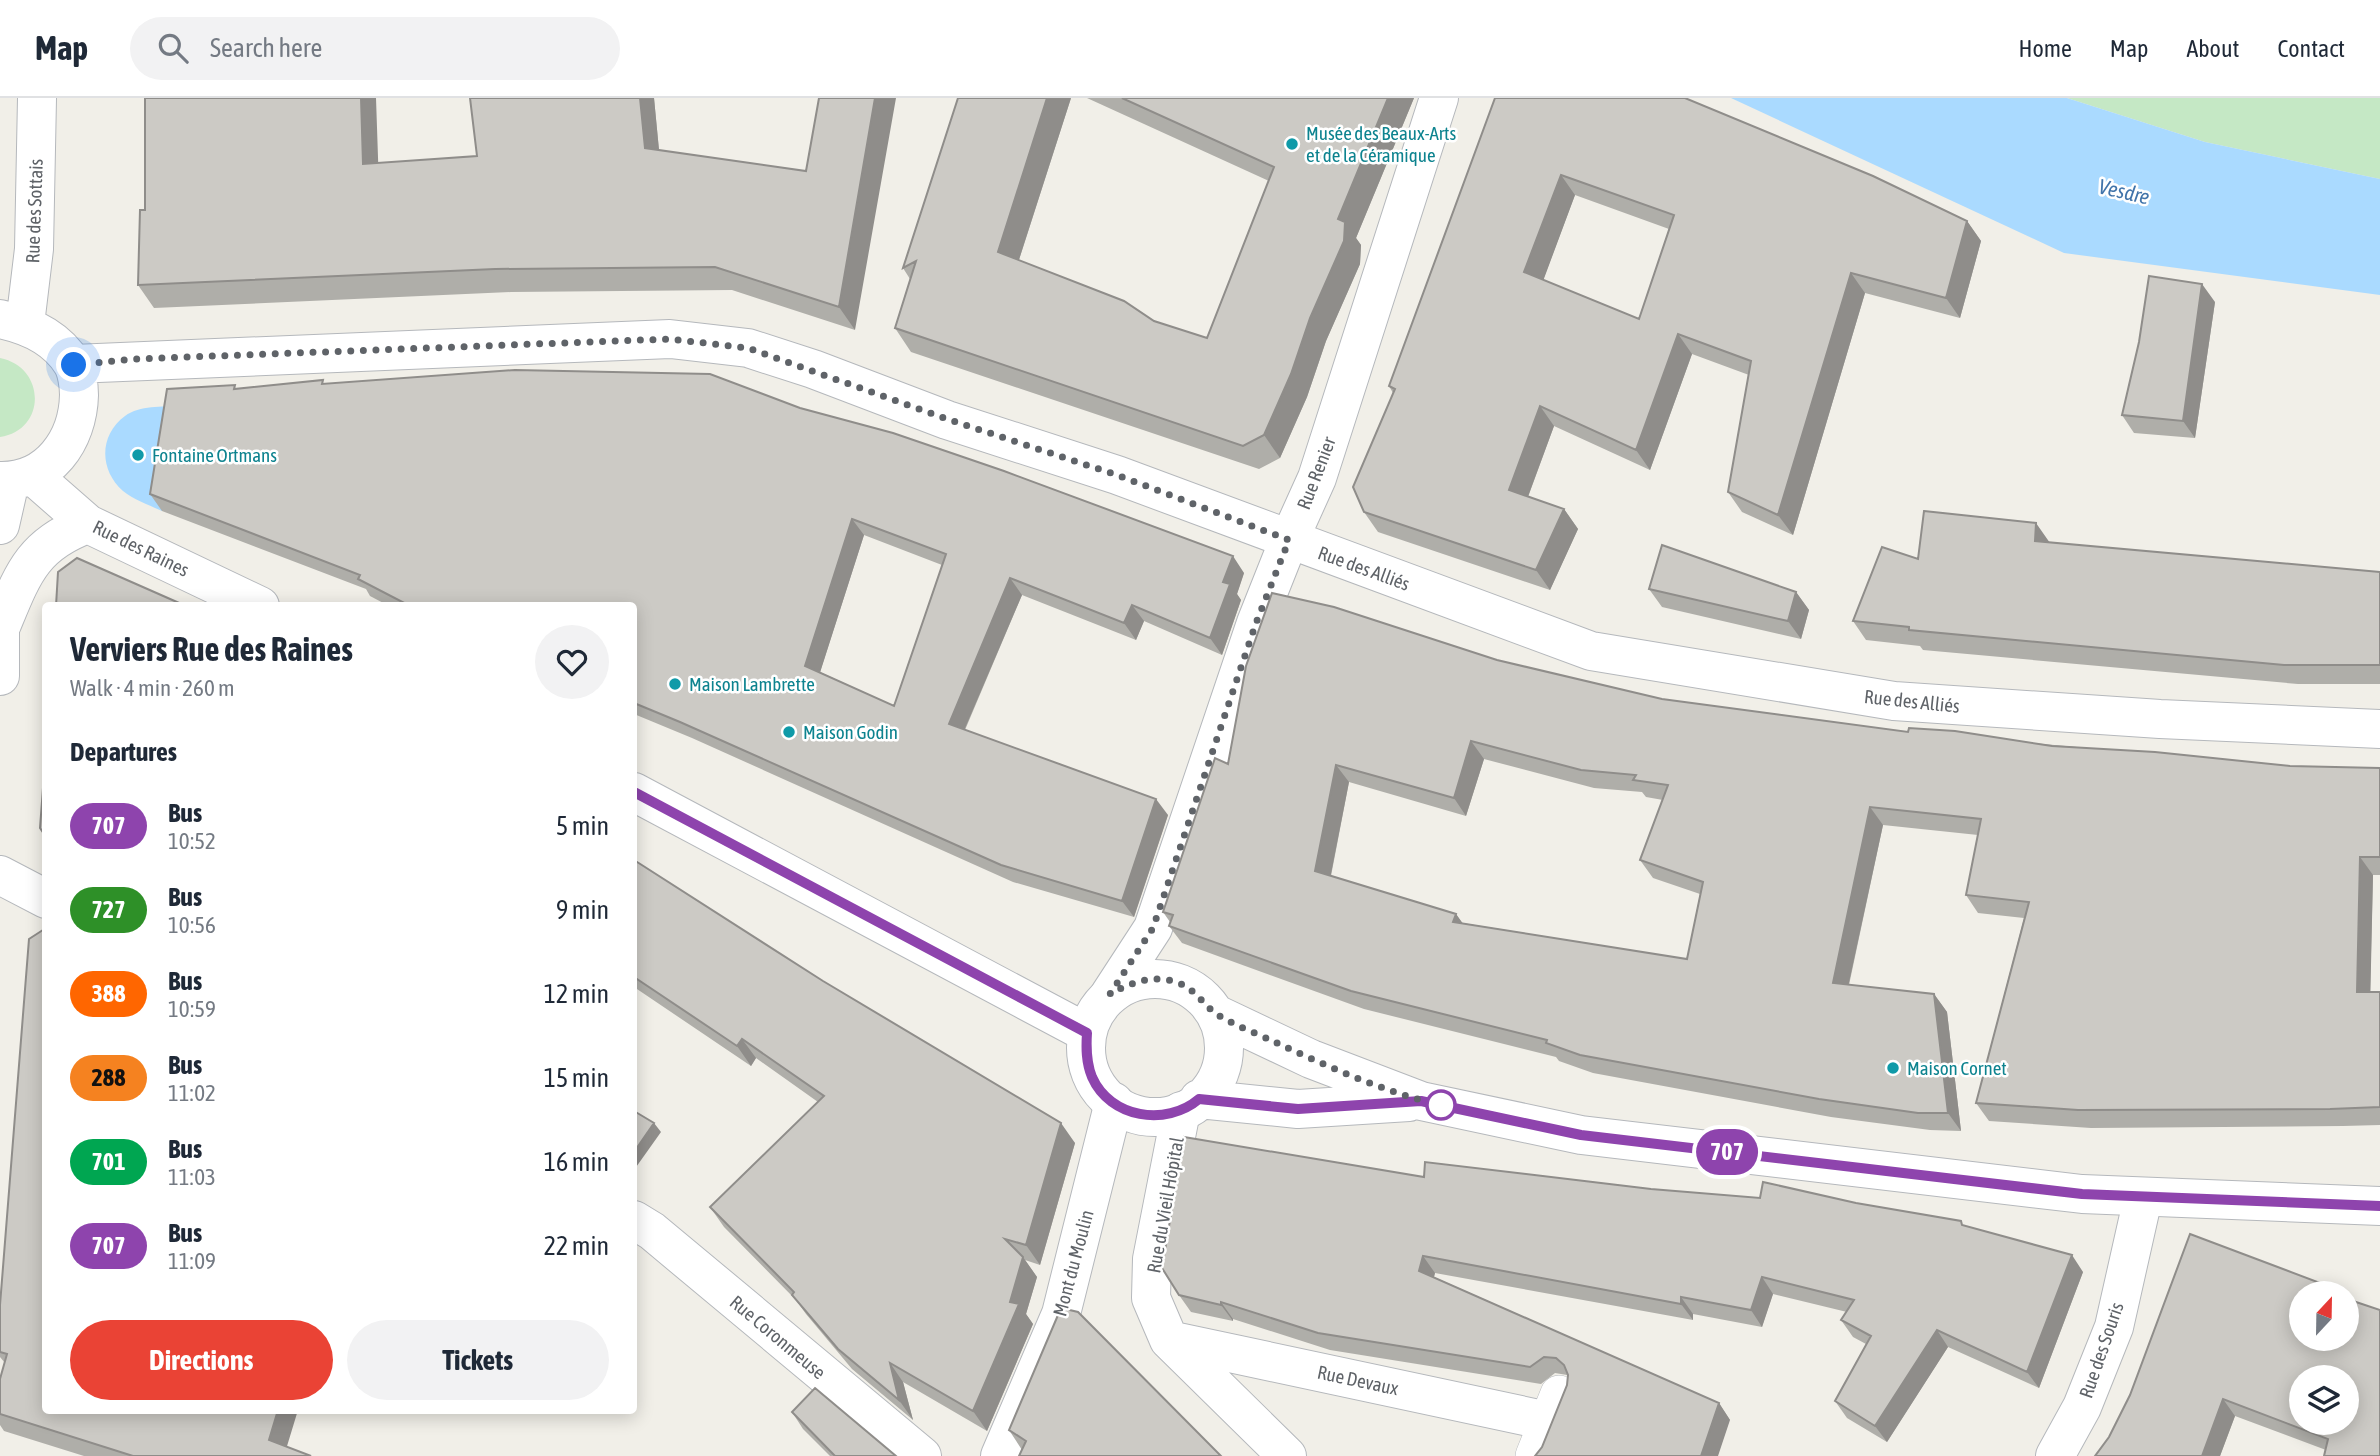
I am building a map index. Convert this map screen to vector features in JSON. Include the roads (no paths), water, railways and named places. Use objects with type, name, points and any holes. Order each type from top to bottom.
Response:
[{"type":"street","name":"Rue des Sottais","points":[[12,322],[34,249],[37,98]]},
{"type":"street","name":"Rue Renier","points":[[1110,994],[1153,928],[1256,623],[1317,478],[1439,98]]},
{"type":"street","points":[[0,525],[14,479],[51,463],[69,441],[78,414],[79,389],[74,365],[49,338],[12,322]]},
{"type":"street","name":"Rue des Alliés","points":[[74,365],[135,359],[670,339],[748,348],[947,419],[1117,475],[1591,651],[1894,701],[2160,719],[2380,729]]},
{"type":"street","name":"Rue des Raines","points":[[14,479],[88,524],[252,602]]},
{"type":"street","points":[[0,676],[1,620],[25,570],[49,543],[88,524]]},
{"type":"street","points":[[637,794],[1087,1033]]},
{"type":"street","points":[[0,875],[42,897]]},
{"type":"street","points":[[1216,1014],[1224,1052],[1219,1075],[1190,1105],[1168,1115],[1146,1116],[1105,1097],[1093,1078],[1086,1057],[1087,1033],[1095,1012],[1110,994],[1130,982],[1153,979],[1175,981],[1196,993],[1216,1014],[1311,1059],[1421,1101],[1581,1135],[2143,1198],[2380,1206]]},
{"type":"street","points":[[1190,1105],[1298,1109],[1421,1101]]},
{"type":"street","name":"Mont du Moulin","points":[[1000,1456],[1061,1314],[1114,1102]]},
{"type":"street","name":"Rue du Vieil Hôpital","points":[[1190,1105],[1152,1259],[1151,1298],[1169,1340],[1287,1456]]},
{"type":"street","name":"Rue des Souris","points":[[2055,1456],[2082,1406],[2114,1327],[2143,1198]]},
{"type":"street","name":"Rue Coronmeuse","points":[[637,1222],[652,1231],[922,1456]]},
{"type":"street","name":"Rue Devaux","points":[[1169,1340],[1553,1408],[1534,1456]]},
{"type":"water","name":"Vesdre","points":[[1731,98],[2067,98],[2205,142],[2380,179],[2380,295],[2064,253]]},
{"type":"water","name":"Fontaine Ortmans","points":[[179,406],[162,511],[132,497],[115,483],[106,463],[105,453],[110,433],[116,424],[131,412],[151,407]]},
{"type":"place","name":"Musée des Beaux-Arts et de la Céramique","points":[[1292,144]]},
{"type":"place","name":"Fontaine Ortmans","points":[[138,455]]},
{"type":"place","name":"Maison Lambrette","points":[[675,684]]},
{"type":"place","name":"Maison Godin","points":[[789,732]]},
{"type":"place","name":"Maison Cornet","points":[[1893,1068]]}]
